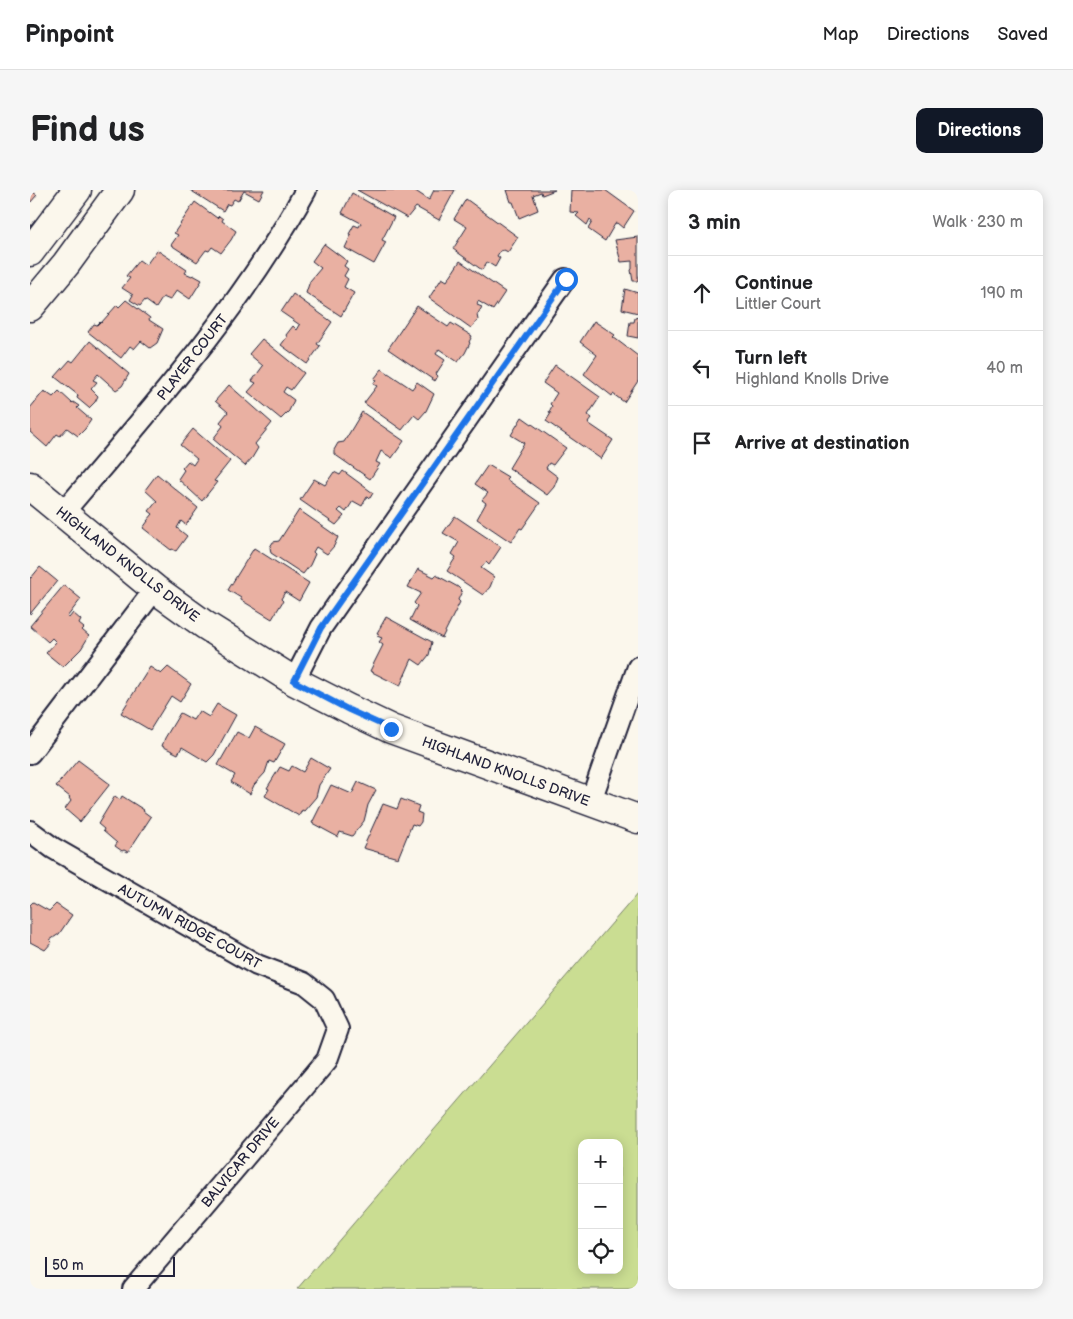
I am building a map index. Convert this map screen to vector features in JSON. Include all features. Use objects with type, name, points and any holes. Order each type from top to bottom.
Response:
[{"type":"street","points":[[30,252],[77,190]]},
{"type":"street","points":[[30,307],[66,264],[120,190]]},
{"type":"street","name":"PLAYER COURT","points":[[63,513],[177,379],[220,322],[261,264],[306,190]]},
{"type":"street","points":[[294,681],[321,628],[566,279]]},
{"type":"street","name":"HIGHLAND KNOLLS DRIVE","points":[[30,486],[155,589],[213,630],[294,681],[349,710],[391,729],[638,819]]},
{"type":"street","points":[[30,753],[155,589]]},
{"type":"street","points":[[590,802],[638,667]]},
{"type":"street","name":"AUTUMN RIDGE COURT","points":[[30,830],[53,848],[257,966],[304,983],[324,999],[338,1029]]},
{"type":"street","name":"BALVICAR DRIVE","points":[[133,1289],[327,1060],[338,1029]]},
{"type":"green space","points":[[638,893],[638,1289],[297,1289]]},
{"type":"building","points":[[30,190],[37,195],[30,203]]},
{"type":"building","points":[[190,190],[264,190],[259,199],[244,191],[238,201],[234,199],[230,205],[227,204],[223,211]]},
{"type":"building","points":[[357,190],[414,190],[429,200],[434,190],[455,190],[439,220],[416,207],[407,218]]},
{"type":"building","points":[[507,190],[555,190],[542,195],[541,192],[533,195],[538,210],[519,218]]},
{"type":"building","points":[[571,190],[605,190],[634,211],[623,228],[617,223],[615,224],[605,241],[588,229],[592,222],[590,219],[587,225],[576,216],[579,213],[570,212]]},
{"type":"building","points":[[352,193],[394,217],[382,240],[386,242],[374,264],[345,248],[354,225],[359,227],[361,223],[342,213]]},
{"type":"building","points":[[466,199],[518,237],[508,252],[500,251],[497,256],[500,258],[495,267],[487,262],[482,270],[453,249],[467,227],[454,219]]},
{"type":"building","points":[[195,202],[217,218],[219,216],[223,219],[222,221],[236,231],[221,253],[212,247],[209,251],[206,250],[197,262],[171,245],[178,235],[174,233]]},
{"type":"building","points":[[638,237],[638,281],[633,281],[632,261],[621,262],[615,240]]},
{"type":"building","points":[[324,244],[347,261],[344,266],[348,269],[344,276],[348,279],[344,287],[354,293],[341,316],[306,293],[310,281],[321,268],[312,261]]},
{"type":"building","points":[[157,250],[187,270],[185,273],[202,280],[190,299],[177,290],[170,300],[163,297],[156,308],[145,300],[140,306],[130,300],[133,295],[122,288],[130,278],[126,276],[139,260],[146,265]]},
{"type":"building","points":[[460,261],[505,292],[493,310],[478,301],[477,305],[482,307],[477,315],[478,320],[471,328],[429,298],[442,278],[447,281]]},
{"type":"building","points":[[625,289],[638,293],[638,313],[622,309]]},
{"type":"building","points":[[293,294],[332,322],[317,344],[320,346],[307,364],[281,345],[293,326],[297,330],[300,325],[281,312]]},
{"type":"building","points":[[126,300],[150,318],[149,320],[163,329],[157,343],[150,348],[141,341],[134,349],[130,346],[121,358],[88,332],[94,324],[101,323],[117,305],[119,307]]},
{"type":"building","points":[[417,306],[448,327],[451,323],[472,336],[465,353],[458,362],[439,349],[436,354],[445,360],[436,374],[438,376],[435,381],[388,349]]},
{"type":"building","points":[[638,317],[638,338],[628,336],[630,322],[634,322],[635,318]]},
{"type":"building","points":[[594,321],[615,335],[613,337],[638,356],[638,381],[624,402],[613,394],[612,396],[584,374],[597,355],[580,342]]},
{"type":"building","points":[[262,339],[304,373],[291,390],[286,387],[283,392],[294,400],[289,411],[281,419],[248,392],[256,383],[252,381],[263,366],[249,354]]},
{"type":"building","points":[[90,341],[129,374],[122,386],[116,390],[98,374],[93,380],[97,382],[91,389],[98,396],[89,408],[77,398],[78,395],[55,377],[70,360],[73,362]]},
{"type":"building","points":[[555,365],[600,397],[588,415],[592,418],[588,423],[613,440],[601,459],[546,421],[551,413],[549,412],[552,406],[550,404],[557,393],[543,383]]},
{"type":"building","points":[[382,369],[412,389],[417,382],[434,394],[426,411],[419,419],[414,415],[402,430],[364,403],[377,386],[373,384],[376,380],[374,379]]},
{"type":"building","points":[[229,385],[272,423],[255,444],[258,448],[245,466],[213,439],[223,426],[220,422],[228,412],[215,401]]},
{"type":"building","points":[[44,391],[53,397],[59,391],[72,403],[79,406],[77,408],[91,420],[78,436],[67,428],[60,436],[57,434],[47,447],[30,432],[30,408]]},
{"type":"building","points":[[362,412],[404,441],[392,458],[381,451],[376,462],[380,464],[370,479],[334,454],[338,443],[344,442]]},
{"type":"building","points":[[522,417],[566,448],[553,465],[549,463],[546,468],[558,477],[554,487],[547,495],[509,468],[524,443],[511,435]]},
{"type":"building","points":[[193,429],[230,461],[214,481],[217,482],[202,501],[178,479],[184,470],[182,468],[188,461],[193,465],[197,459],[180,445]]},
{"type":"building","points":[[488,465],[508,477],[506,479],[540,503],[511,542],[477,519],[486,503],[482,500],[488,493],[475,484]]},
{"type":"building","points":[[343,471],[373,493],[370,498],[367,497],[362,506],[353,501],[346,512],[341,508],[338,511],[344,516],[336,525],[300,500],[314,479],[325,485],[334,472],[340,475]]},
{"type":"building","points":[[157,474],[198,508],[186,525],[181,521],[177,528],[187,536],[176,551],[171,550],[143,528],[153,514],[149,511],[157,501],[145,490]]},
{"type":"building","points":[[299,510],[338,537],[334,546],[327,554],[316,547],[310,565],[303,574],[271,553],[270,547],[273,542],[279,541]]},
{"type":"building","points":[[455,516],[501,547],[489,565],[486,562],[481,568],[494,577],[490,587],[483,595],[447,571],[456,557],[452,554],[459,542],[443,533]]},
{"type":"building","points":[[254,548],[309,583],[299,601],[285,592],[281,599],[283,601],[272,619],[228,590]]},
{"type":"building","points":[[40,567],[57,581],[30,614],[30,577]]},
{"type":"building","points":[[418,569],[434,577],[436,575],[462,591],[458,600],[460,602],[442,638],[410,620],[417,606],[414,603],[421,593],[408,587]]},
{"type":"building","points":[[64,585],[81,599],[67,617],[69,618],[73,613],[81,620],[79,624],[84,628],[82,630],[89,636],[81,649],[63,667],[46,653],[56,642],[52,638],[48,642],[30,626]]},
{"type":"building","points":[[386,617],[432,642],[429,655],[421,665],[412,659],[400,686],[370,671],[383,645],[379,642],[382,638],[377,636],[379,634],[377,633]]},
{"type":"building","points":[[150,667],[161,674],[168,667],[191,684],[180,702],[171,696],[150,730],[121,713]]},
{"type":"building","points":[[217,704],[236,715],[214,755],[207,762],[182,747],[178,754],[162,746],[180,713],[193,720],[199,711],[209,717]]},
{"type":"building","points":[[255,727],[285,744],[274,763],[269,761],[265,773],[254,785],[250,794],[231,782],[235,775],[218,765],[237,732],[249,738]]},
{"type":"building","points":[[311,758],[330,769],[319,785],[316,797],[304,811],[302,810],[299,816],[265,796],[269,789],[267,788],[280,767],[289,771],[292,766],[303,772]]},
{"type":"building","points":[[78,760],[110,784],[80,822],[65,809],[71,801],[70,797],[56,786]]},
{"type":"building","points":[[358,782],[376,790],[368,805],[364,821],[352,836],[340,832],[338,837],[312,823],[331,785],[352,794]]},
{"type":"building","points":[[115,796],[120,800],[122,796],[144,810],[151,817],[128,852],[122,851],[115,846],[117,843],[98,824]]},
{"type":"building","points":[[401,799],[419,806],[417,812],[422,814],[421,822],[418,826],[412,824],[398,858],[363,848],[383,804],[397,809]]},
{"type":"building","points":[[33,902],[49,911],[56,904],[72,915],[59,934],[50,940],[52,942],[45,950],[30,942],[30,905]]},
{"type":"route","points":[[391,729],[349,710],[294,681],[321,628],[566,279]]}]
